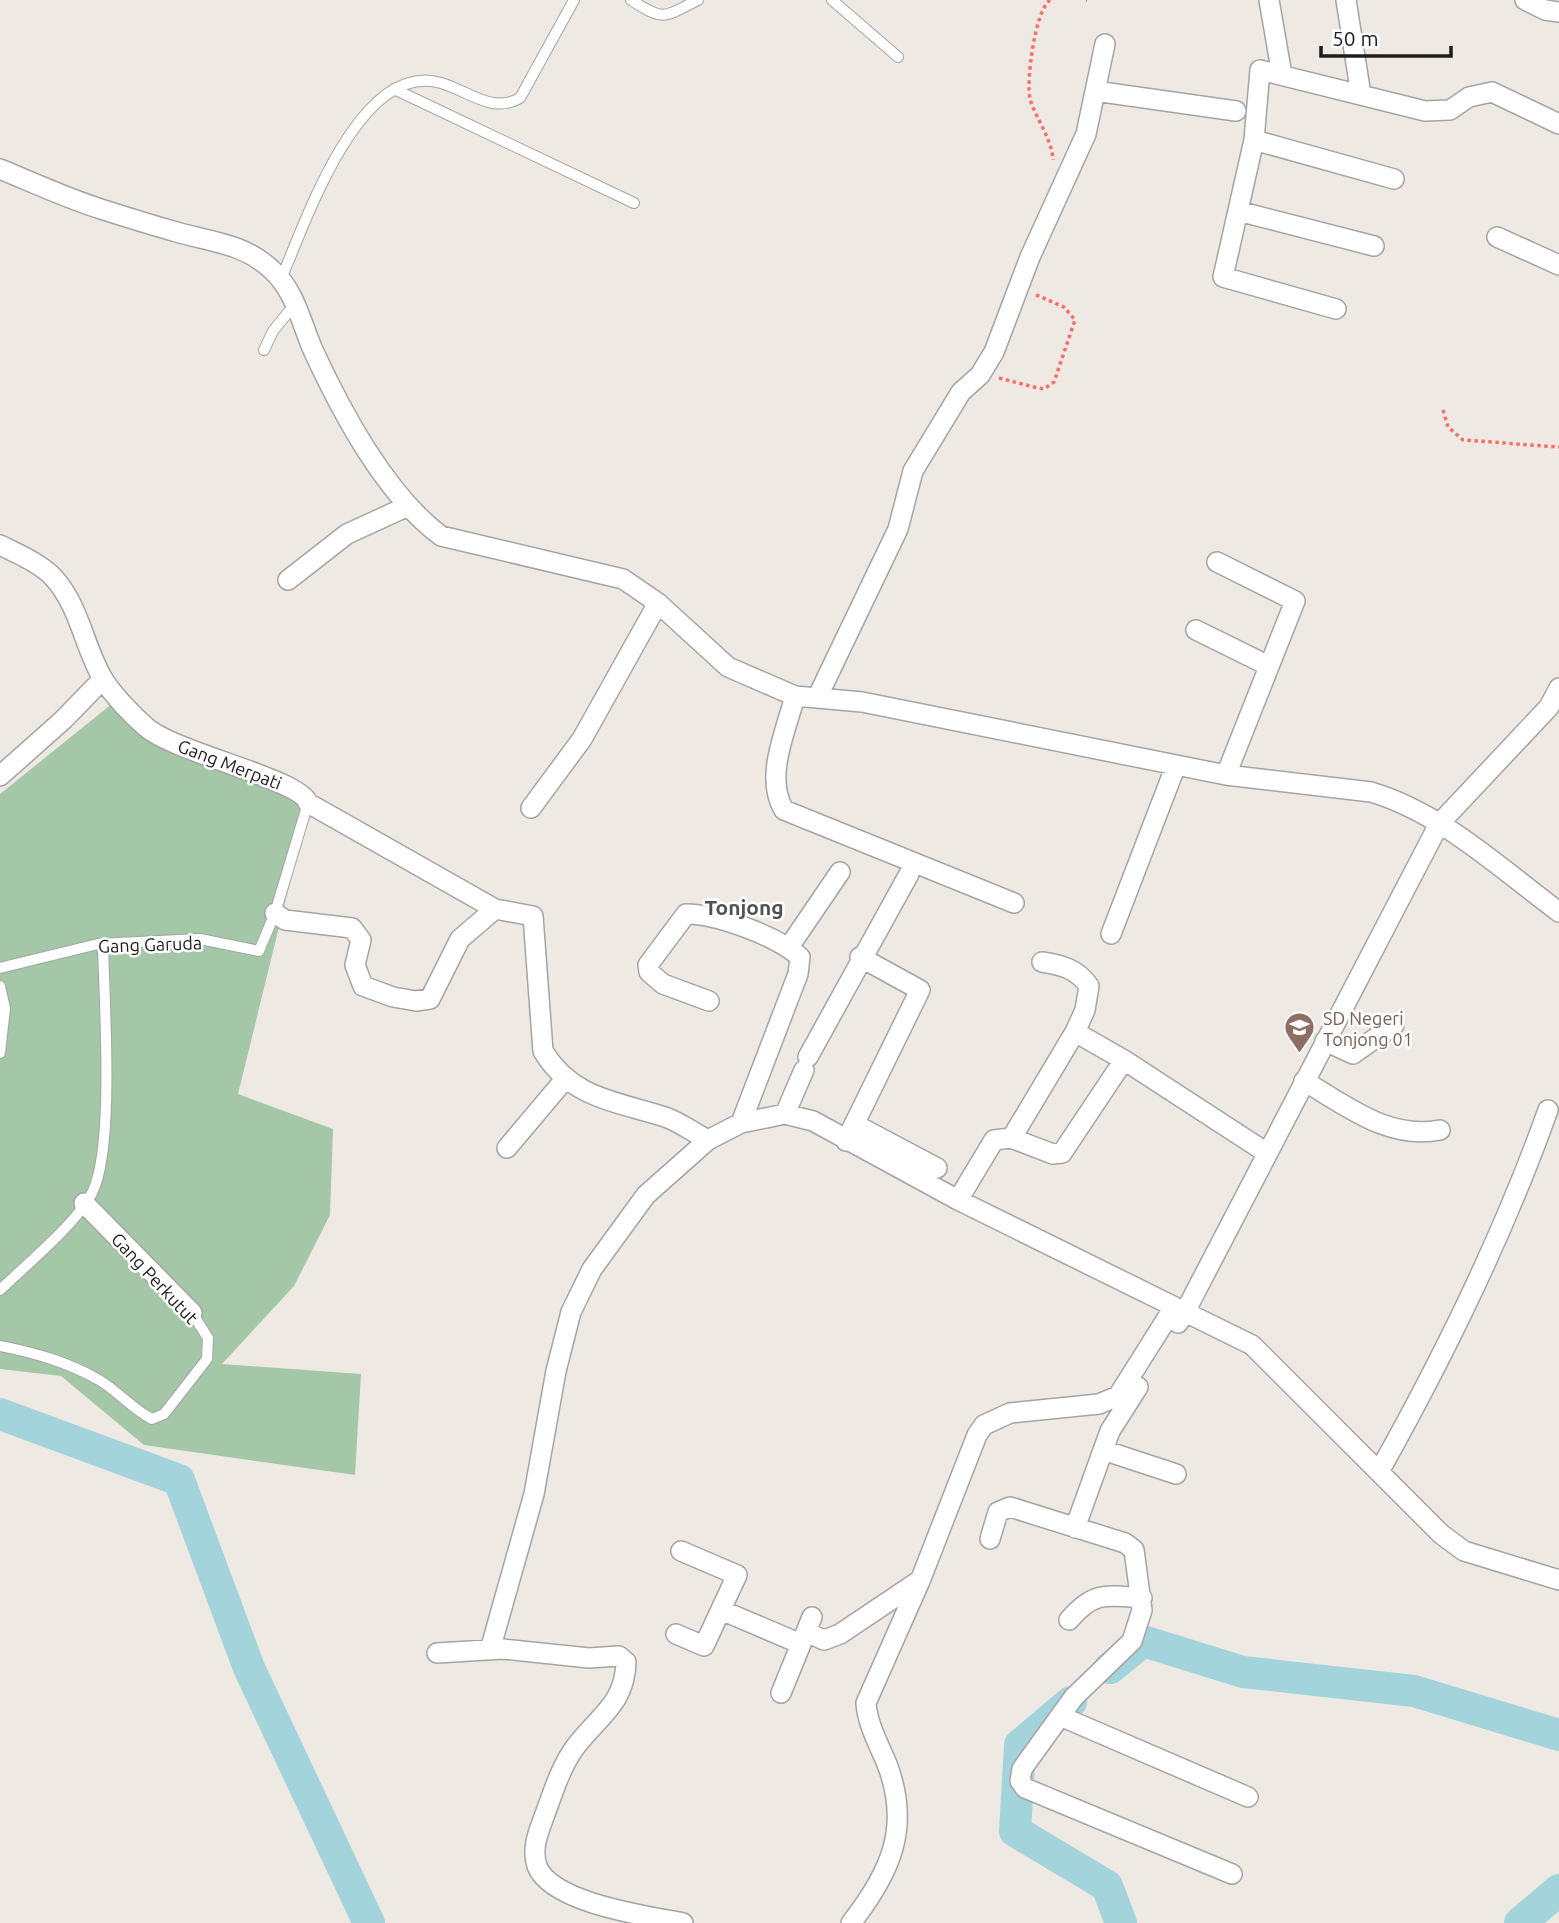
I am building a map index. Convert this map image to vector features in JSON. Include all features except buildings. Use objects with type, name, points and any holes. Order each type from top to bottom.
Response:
[{"type":"street","points":[[1269,0],[1282,75]]},
{"type":"street","points":[[1346,0],[1361,95]]},
{"type":"street","points":[[1525,0],[1545,10],[1559,12]]},
{"type":"street","points":[[817,698],[898,529],[914,471],[961,392],[980,375],[994,352],[1061,183],[1086,134],[1105,44]]},
{"type":"street","points":[[1336,309],[1223,277],[1254,140],[1260,69],[1425,111],[1450,110],[1469,97],[1492,92],[1559,124]]},
{"type":"street","points":[[1095,91],[1236,111]]},
{"type":"street","points":[[1254,140],[1394,179]]},
{"type":"street","points":[[0,169],[103,210],[232,245],[253,255],[281,279],[296,304],[313,349],[377,465],[408,506],[441,536],[607,573],[623,579],[658,603],[728,667],[795,696],[862,702],[1226,775],[1371,792],[1410,805],[1559,912]]},
{"type":"street","points":[[1238,211],[1374,246]]},
{"type":"street","points":[[1497,237],[1559,265]]},
{"type":"street","points":[[288,580],[347,534],[408,506]]},
{"type":"street","name":"Gang Merpati","points":[[0,545],[41,567],[65,592],[103,679],[152,732],[191,752],[286,785],[306,798],[308,803],[495,909]]},
{"type":"street","points":[[1217,562],[1295,601],[1226,775]]},
{"type":"street","points":[[531,808],[582,739],[658,603]]},
{"type":"street","points":[[1196,630],[1269,666]]},
{"type":"street","points":[[0,776],[64,720],[103,679]]},
{"type":"street","points":[[1075,1528],[1110,1431],[1267,1153],[1439,824],[1549,707],[1559,688]]},
{"type":"street","points":[[795,696],[774,781],[777,797],[784,810],[1014,902]]},
{"type":"street","points":[[1111,934],[1176,765]]},
{"type":"street","points":[[789,947],[840,872]]},
{"type":"street","points":[[785,1114],[806,1063],[860,957],[909,874]]},
{"type":"street","points":[[275,913],[285,920],[352,928],[361,940],[355,965],[363,986],[416,1001],[430,999],[460,939],[495,909],[533,916],[543,1051],[566,1078],[602,1101],[667,1118],[708,1140]]},
{"type":"street","points":[[709,1002],[663,984],[649,972],[648,965],[685,914],[699,914],[731,924],[789,947],[800,957],[798,974],[741,1123]]},
{"type":"street","points":[[850,1133],[920,990],[860,957]]},
{"type":"street","points":[[1011,1138],[1085,1010],[1089,986],[1077,973],[1064,966],[1042,962]]},
{"type":"street","points":[[1325,1041],[1353,1054],[1394,1025]]},
{"type":"street","points":[[1074,1032],[1124,1060],[1267,1153]]},
{"type":"street","points":[[958,1200],[994,1140],[1011,1138],[1053,1154],[1062,1153],[1124,1060]]},
{"type":"street","points":[[507,1148],[566,1078]]},
{"type":"street","points":[[1304,1081],[1372,1121],[1396,1130],[1420,1134],[1440,1130]]},
{"type":"street","points":[[1380,1470],[1442,1359],[1466,1309],[1513,1208],[1548,1110]]},
{"type":"street","points":[[490,1650],[534,1494],[546,1419],[571,1312],[592,1269],[646,1195],[708,1140],[741,1123],[785,1114],[850,1133],[937,1168]]},
{"type":"street","points":[[850,1133],[958,1200],[1252,1345],[1380,1470],[1441,1534],[1464,1551],[1559,1580]]},
{"type":"street","name":"Gang Perkutut","points":[[84,1203],[192,1314]]},
{"type":"street","points":[[851,1923],[884,1872],[899,1830],[894,1784],[866,1703],[920,1581],[965,1460],[984,1425],[1010,1413],[1099,1404],[1118,1396],[1180,1310]]},
{"type":"street","points":[[1103,1450],[1176,1474]]},
{"type":"street","points":[[990,1539],[998,1512],[1010,1507],[1125,1543],[1135,1550],[1142,1604],[1132,1641],[1074,1697],[1060,1716],[1022,1769],[1020,1781],[1025,1788],[1232,1874]]},
{"type":"street","points":[[676,1633],[704,1646],[737,1575],[681,1551]]},
{"type":"street","points":[[721,1610],[806,1631],[824,1640],[840,1634],[920,1581]]},
{"type":"street","points":[[1069,1620],[1085,1601],[1111,1595],[1142,1604]]},
{"type":"street","points":[[782,1693],[806,1631]]},
{"type":"street","points":[[437,1653],[503,1648],[589,1658],[619,1656],[626,1662],[626,1683],[618,1699],[575,1748],[561,1769],[534,1844],[537,1867],[550,1882],[579,1899],[683,1923]]},
{"type":"street","points":[[1060,1716],[1248,1797]]},
{"type":"lane","points":[[281,279],[338,153],[373,105],[394,89],[437,82],[496,105],[509,104],[520,98],[574,0]]},
{"type":"lane","points":[[631,0],[656,16],[664,17],[698,0]]},
{"type":"lane","points":[[832,0],[898,57]]},
{"type":"lane","points":[[394,89],[634,203]]},
{"type":"lane","points":[[264,350],[273,331],[296,304]]},
{"type":"lane","name":"Gang Garuda","points":[[0,968],[103,944],[200,939],[259,951],[275,913],[308,803]]},
{"type":"lane","points":[[0,1290],[92,1193],[102,1156],[103,944]]},
{"type":"lane","points":[[0,986],[5,1008],[0,1053]]},
{"type":"lane","name":"Gang Perkutut","points":[[0,1346],[49,1356],[101,1381],[133,1409],[152,1419],[164,1414],[207,1359],[208,1338],[192,1314]]},
{"type":"path","points":[[1050,0],[1044,5],[1037,20],[1030,96],[1061,183]]},
{"type":"path","points":[[980,375],[1044,389],[1054,382],[1074,326],[1072,314],[1059,304],[1019,288]]},
{"type":"path","points":[[1443,410],[1448,427],[1463,440],[1559,447]]},
{"type":"green space","points":[[113,703],[309,805],[238,1094],[333,1129],[330,1215],[294,1286],[222,1364],[361,1374],[355,1475],[144,1445],[61,1376],[0,1369],[0,794]]},
{"type":"waterway","points":[[0,1414],[179,1480],[249,1668],[369,1923]]},
{"type":"waterway","points":[[1110,1668],[1143,1641],[1243,1672],[1414,1691],[1559,1735]]},
{"type":"waterway","points":[[1071,1702],[1020,1745],[1015,1831],[1107,1886],[1121,1923]]},
{"type":"waterway","points":[[1520,1923],[1559,1890]]},
{"type":"place","name":"SD Negeri Tonjong 01","points":[[1300,1055]]},
{"type":"district","name":"Tonjong","points":[[744,907]]}]
